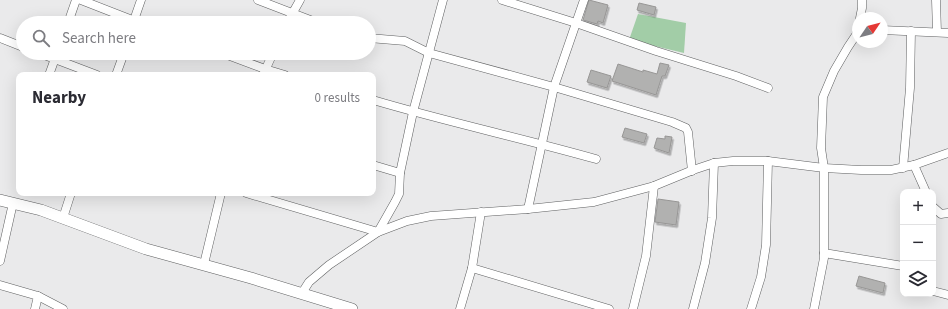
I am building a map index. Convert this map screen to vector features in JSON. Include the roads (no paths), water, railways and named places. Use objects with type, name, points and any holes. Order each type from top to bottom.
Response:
[{"type":"street","points":[[70,16],[76,0]]},
{"type":"street","points":[[80,0],[121,16]]},
{"type":"street","points":[[137,16],[141,0]]},
{"type":"street","points":[[258,0],[300,16]]},
{"type":"street","points":[[291,16],[300,0]]},
{"type":"street","points":[[378,232],[398,194],[400,172],[413,112],[443,0]]},
{"type":"street","points":[[502,0],[576,23],[768,88]]},
{"type":"street","points":[[528,209],[554,87],[584,0]]},
{"type":"street","points":[[861,12],[862,0]]},
{"type":"street","points":[[936,0],[937,32]]},
{"type":"street","points":[[888,30],[948,33]]},
{"type":"street","points":[[903,168],[910,88],[911,31]]},
{"type":"street","points":[[0,38],[16,44]]},
{"type":"street","points":[[376,39],[405,41],[429,53],[554,87],[672,122],[686,128],[688,132],[692,171]]},
{"type":"street","points":[[814,309],[824,253],[824,168],[821,148],[823,97],[834,70],[852,40]]},
{"type":"street","points":[[50,72],[55,60]]},
{"type":"street","points":[[65,60],[91,72]]},
{"type":"street","points":[[117,72],[121,60]]},
{"type":"street","points":[[237,60],[264,72],[270,60]]},
{"type":"street","points":[[376,101],[413,112],[596,159]]},
{"type":"street","points":[[302,293],[309,282],[325,269],[378,232],[407,221],[431,216],[528,209],[594,202],[654,186],[714,164],[733,161],[768,161],[824,168],[891,170],[914,165],[948,153]]},
{"type":"street","points":[[751,309],[761,277],[766,245],[768,161]]},
{"type":"street","points":[[693,309],[705,263],[712,218],[714,164]]},
{"type":"street","points":[[914,165],[925,189]]},
{"type":"street","points":[[376,166],[400,172]]},
{"type":"street","points":[[633,309],[646,256],[654,186]]},
{"type":"street","points":[[63,218],[70,196]]},
{"type":"street","points":[[204,264],[220,196]]},
{"type":"street","points":[[256,196],[378,232]]},
{"type":"street","points":[[0,200],[41,210],[146,249],[204,264],[352,309]]},
{"type":"street","points":[[0,261],[13,203]]},
{"type":"street","points":[[936,211],[941,214],[948,213]]},
{"type":"street","points":[[460,309],[472,268],[481,212]]},
{"type":"street","points":[[824,253],[900,266]]},
{"type":"street","points":[[472,268],[609,309]]},
{"type":"street","points":[[0,285],[38,296],[63,309]]},
{"type":"street","points":[[936,292],[948,295]]},
{"type":"street","points":[[35,309],[38,296]]}]
